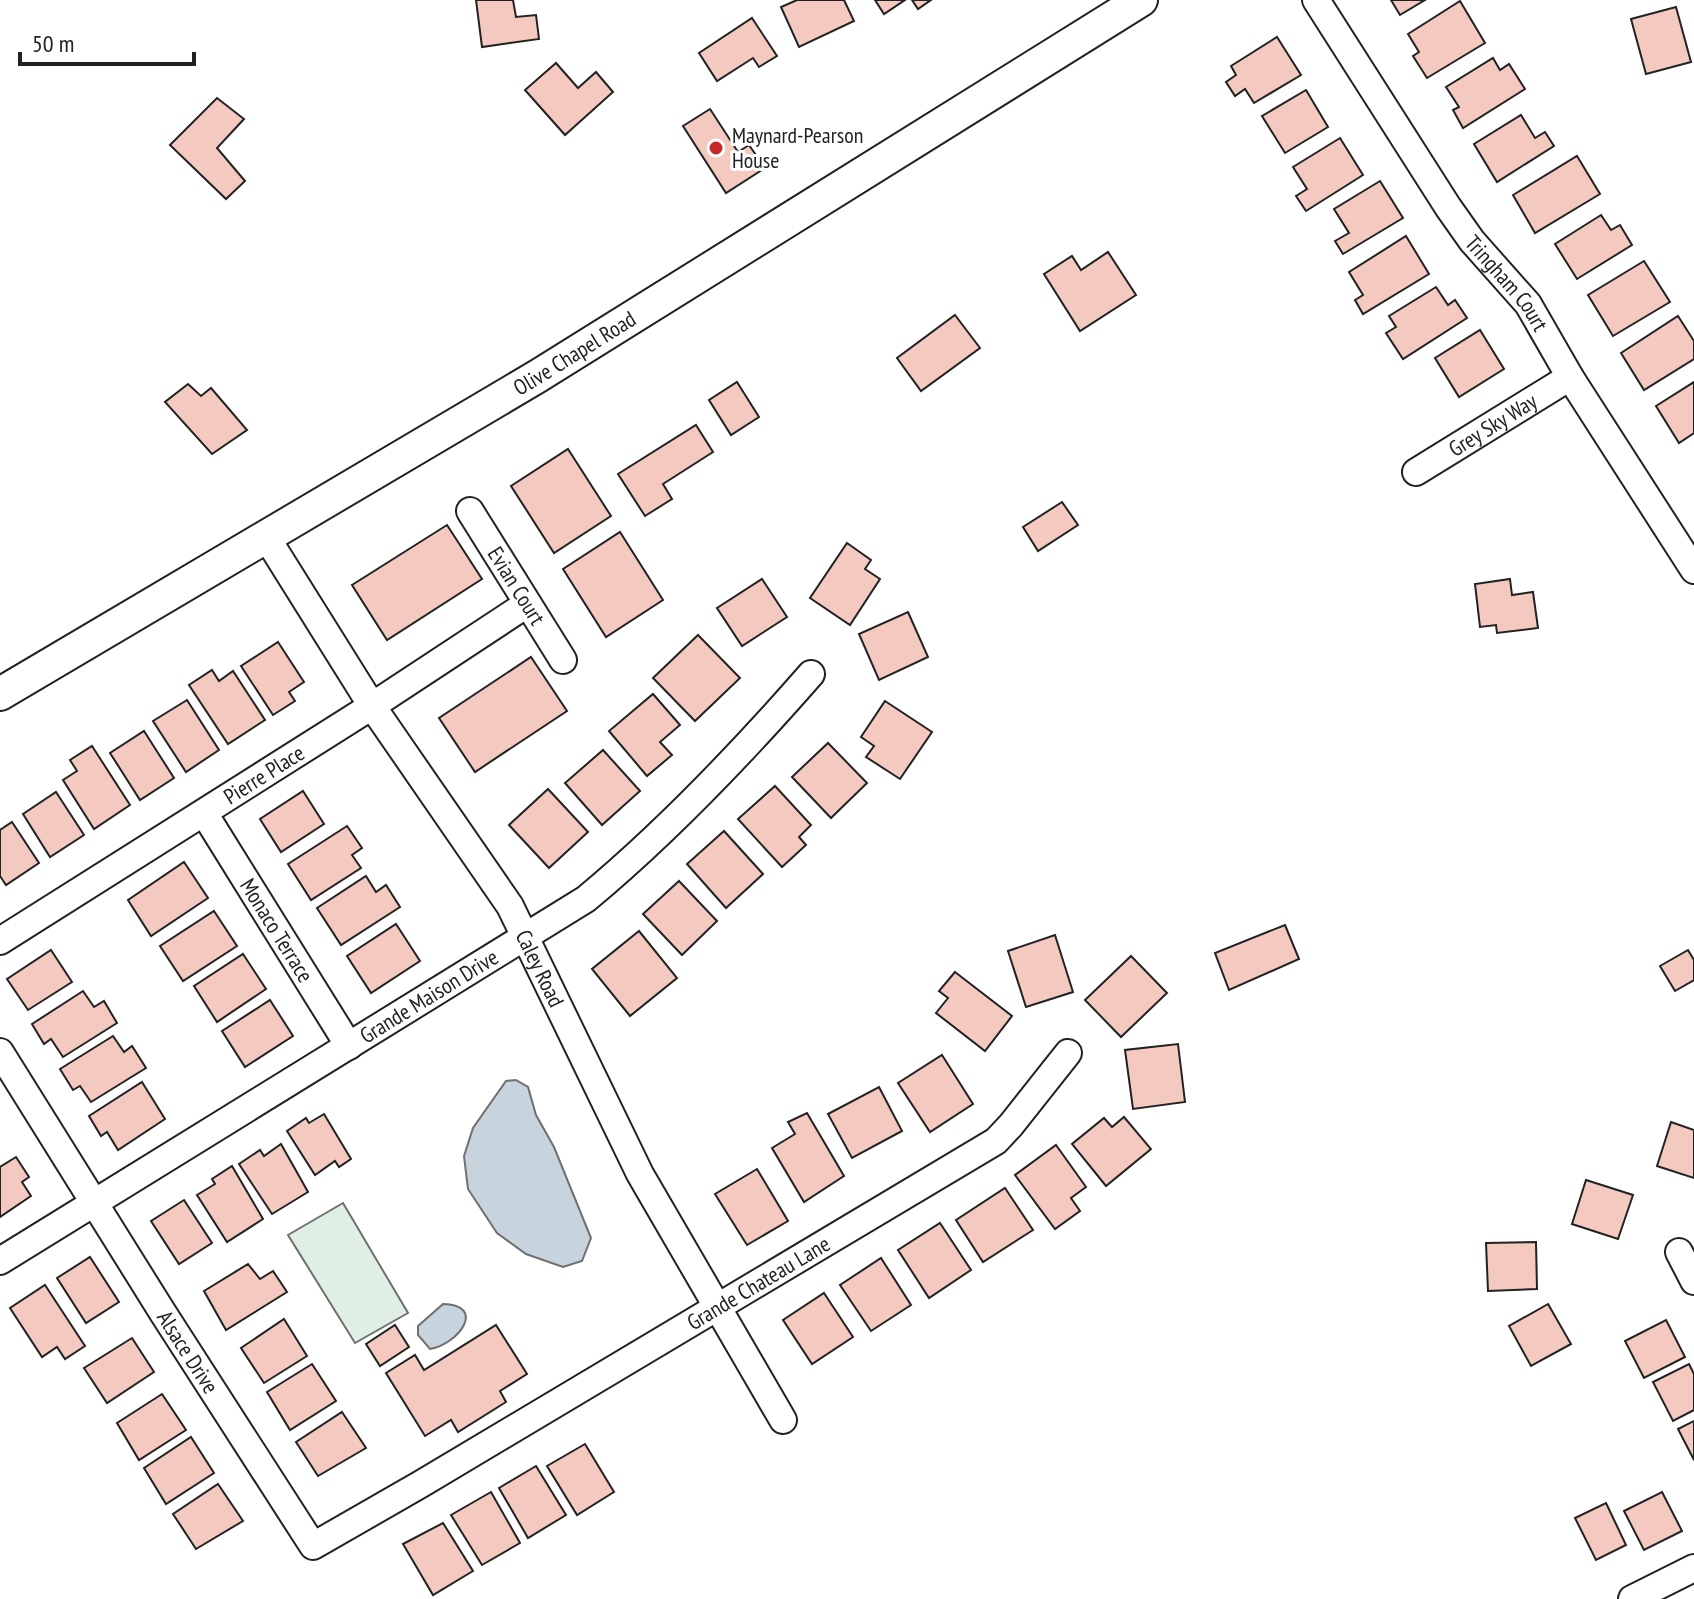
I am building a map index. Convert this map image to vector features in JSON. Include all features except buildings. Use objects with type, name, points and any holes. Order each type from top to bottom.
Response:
[{"type":"main road","name":"Olive Chapel Road","points":[[0,694],[538,376],[1141,0]]},
{"type":"street","name":"Tringham Court","points":[[1316,0],[1448,207],[1472,241],[1528,304],[1570,377],[1694,570]]},
{"type":"street","name":"Grey Sky Way","points":[[1416,472],[1570,377]]},
{"type":"street","name":"Evian Court","points":[[470,511],[563,660]]},
{"type":"street","name":"Caley Road","points":[[265,535],[372,706],[510,906],[640,1174],[783,1420]]},
{"type":"street","name":"Pierre Place","points":[[0,941],[372,706],[527,604]]},
{"type":"street","name":"Grande Maison Drive","points":[[0,1261],[586,899],[742,753],[811,674]]},
{"type":"street","name":"Monaco Terrace","points":[[204,813],[349,1046]]},
{"type":"street","name":"Alsace Drive","points":[[0,1052],[313,1546],[421,1484]]},
{"type":"street","name":"Grande Chateau Lane","points":[[421,1484],[996,1141],[1068,1053]]},
{"type":"street","points":[[1679,1252],[1694,1281]]},
{"type":"street","points":[[1632,1599],[1694,1568]]},
{"type":"green space","points":[[343,1203],[408,1313],[355,1343],[288,1235]]},
{"type":"shaded area","points":[[516,1080],[528,1087],[536,1115],[554,1147],[591,1238],[582,1261],[563,1267],[526,1254],[497,1233],[468,1189],[464,1156],[473,1128],[506,1081]]},
{"type":"shaded area","points":[[443,1304],[464,1311],[464,1325],[450,1340],[430,1349],[418,1335],[418,1326]]},
{"type":"place","name":"Maynard-Pearson House","points":[[716,148]]}]
